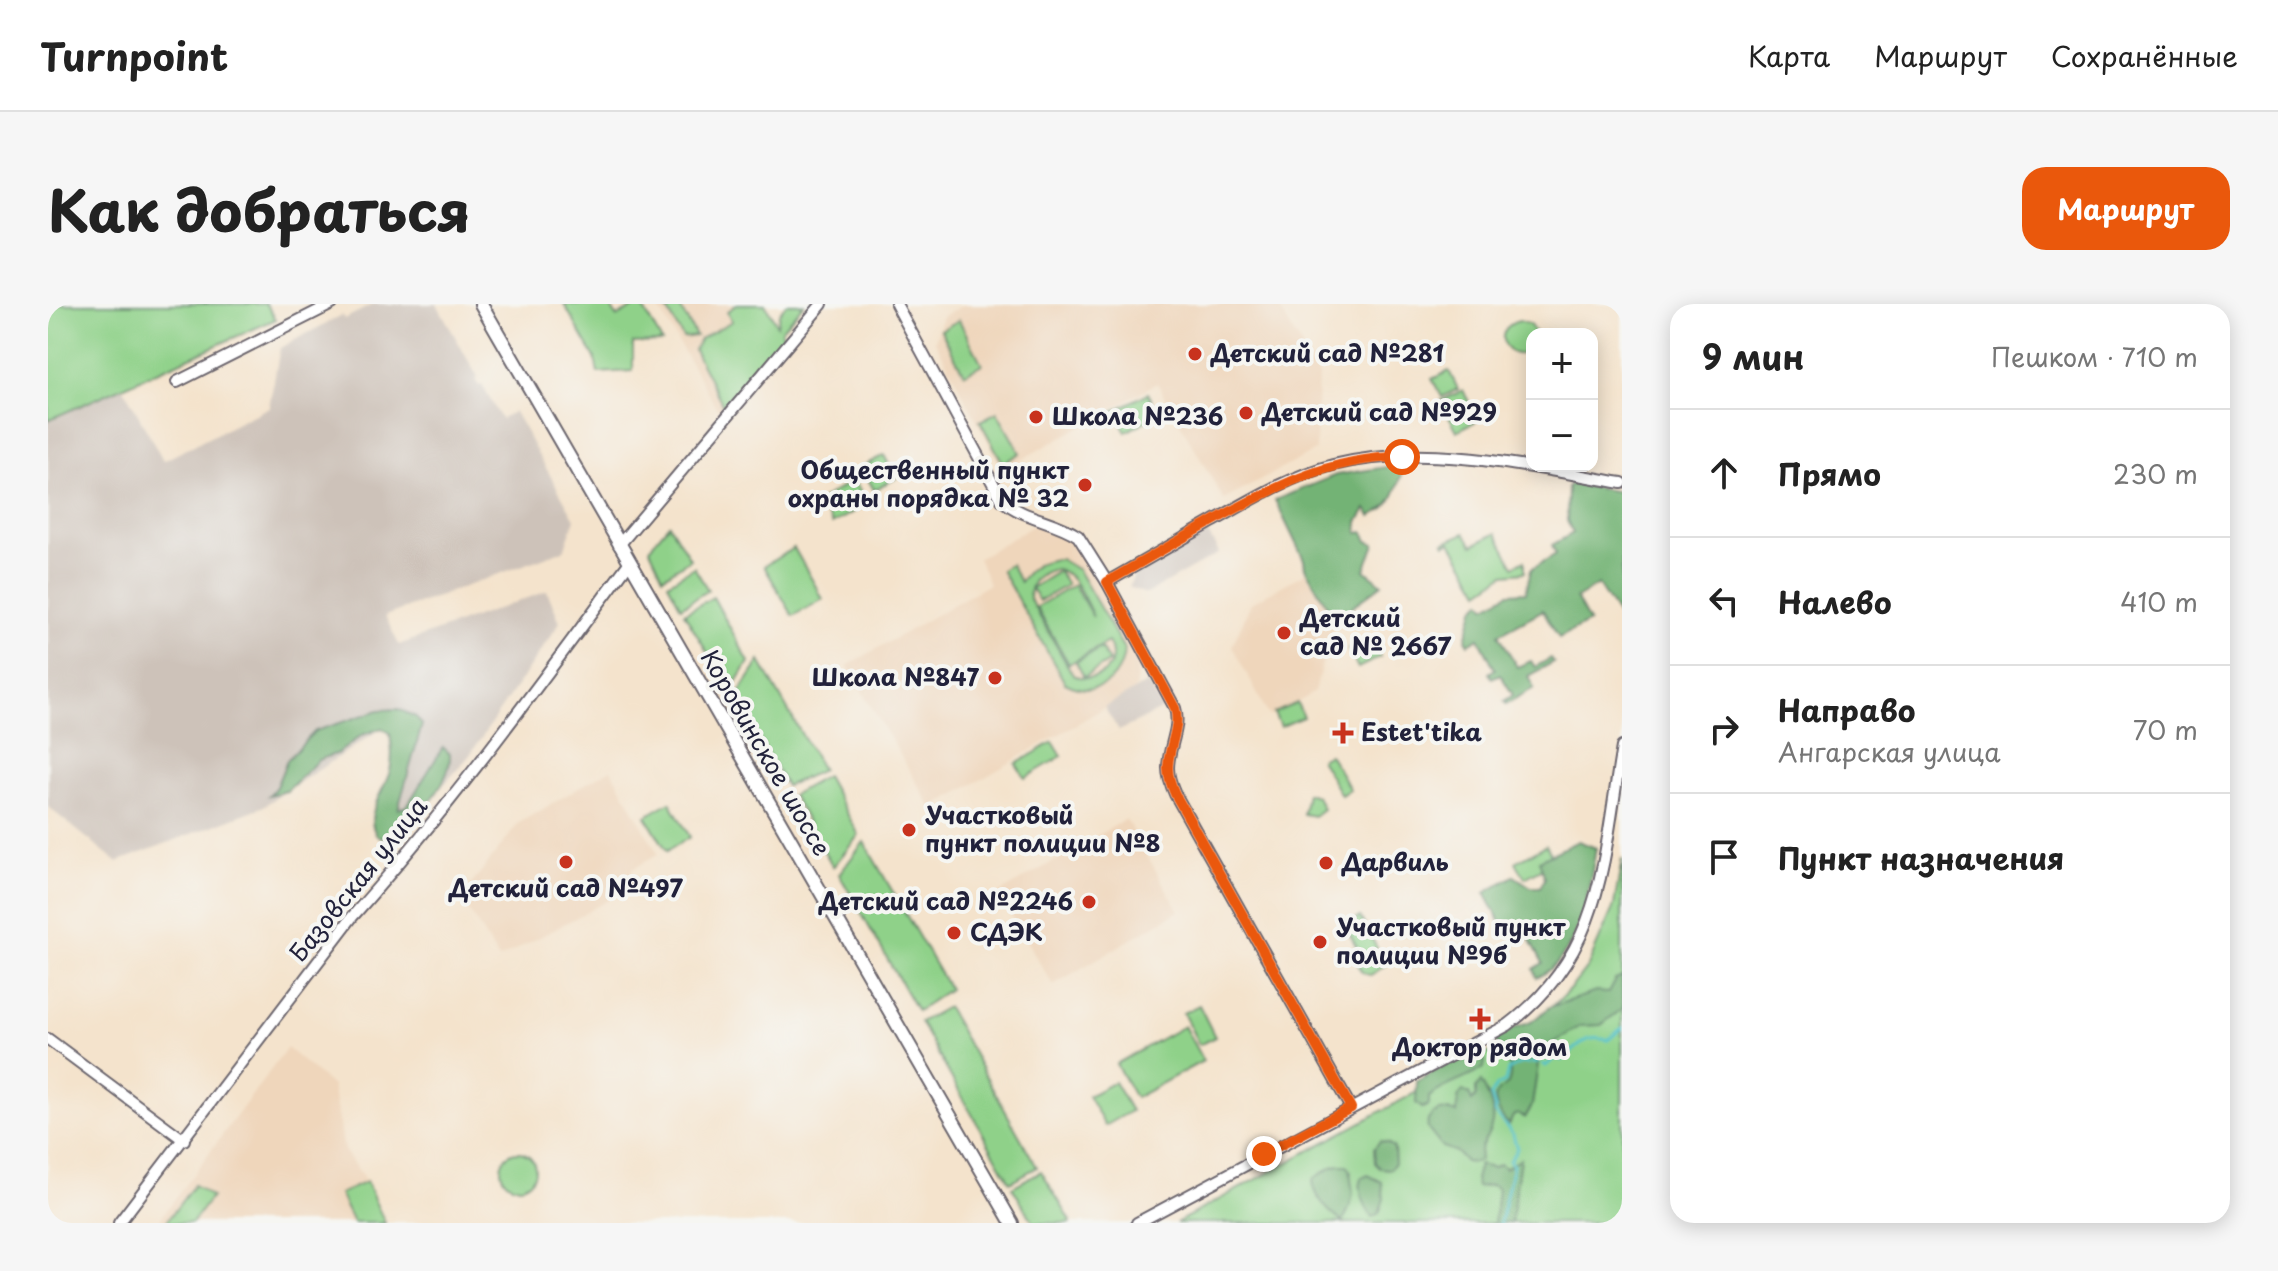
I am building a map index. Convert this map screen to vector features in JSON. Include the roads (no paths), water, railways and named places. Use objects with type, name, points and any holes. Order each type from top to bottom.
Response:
[{"type":"main road","name":"Коровинское шоссе","points":[[481,304],[1012,1223]]},
{"type":"street","points":[[177,382],[332,304]]},
{"type":"street","points":[[619,545],[822,304]]},
{"type":"street","points":[[896,304],[1002,500],[1021,513],[1078,536],[1107,582],[1175,708],[1177,724],[1168,767],[1175,794],[1351,1108]]},
{"type":"street","points":[[1107,582],[1276,487],[1320,469],[1348,462],[1388,457],[1503,462],[1622,483]]},
{"type":"street","name":"Базовская улица","points":[[121,1222],[352,917],[392,873],[472,773],[629,563]]},
{"type":"street","points":[[1137,1223],[1508,1025],[1541,996],[1581,939],[1597,896],[1622,747]]},
{"type":"street","points":[[48,1039],[184,1140]]},
{"type":"waterway","points":[[1569,1054],[1590,1039],[1608,1040],[1622,1028]]},
{"type":"waterway","points":[[1543,1064],[1546,1066],[1556,1057],[1561,1060],[1565,1057]]},
{"type":"waterway","points":[[1511,1132],[1494,1112],[1491,1096],[1496,1086],[1505,1082],[1508,1070],[1522,1063],[1528,1064]]},
{"type":"waterway","points":[[1532,1063],[1538,1063]]},
{"type":"waterway","points":[[1500,1223],[1513,1165],[1509,1161],[1517,1149],[1513,1134]]},
{"type":"place","name":"Детский сад №281","points":[[1195,354]]},
{"type":"place","name":"Детский сад №929","points":[[1246,413]]},
{"type":"place","name":"Школа №236","points":[[1036,417]]},
{"type":"place","name":"Общественный пункт охраны порядка № 32","points":[[1085,485]]},
{"type":"place","name":"Детский сад № 2667","points":[[1284,633]]},
{"type":"place","name":"Школа №847","points":[[995,678]]},
{"type":"place","name":"Estet'tika","points":[[1343,733]]},
{"type":"place","name":"Участковый пункт полиции №8","points":[[909,830]]},
{"type":"place","name":"Детский сад №497","points":[[566,862]]},
{"type":"place","name":"Дарвиль","points":[[1326,863]]},
{"type":"place","name":"Детский сад №2246","points":[[1089,902]]},
{"type":"place","name":"СДЭК","points":[[954,933]]},
{"type":"place","name":"Участковый пункт полиции №9б","points":[[1320,942]]},
{"type":"place","name":"Доктор рядом","points":[[1480,1019]]}]
